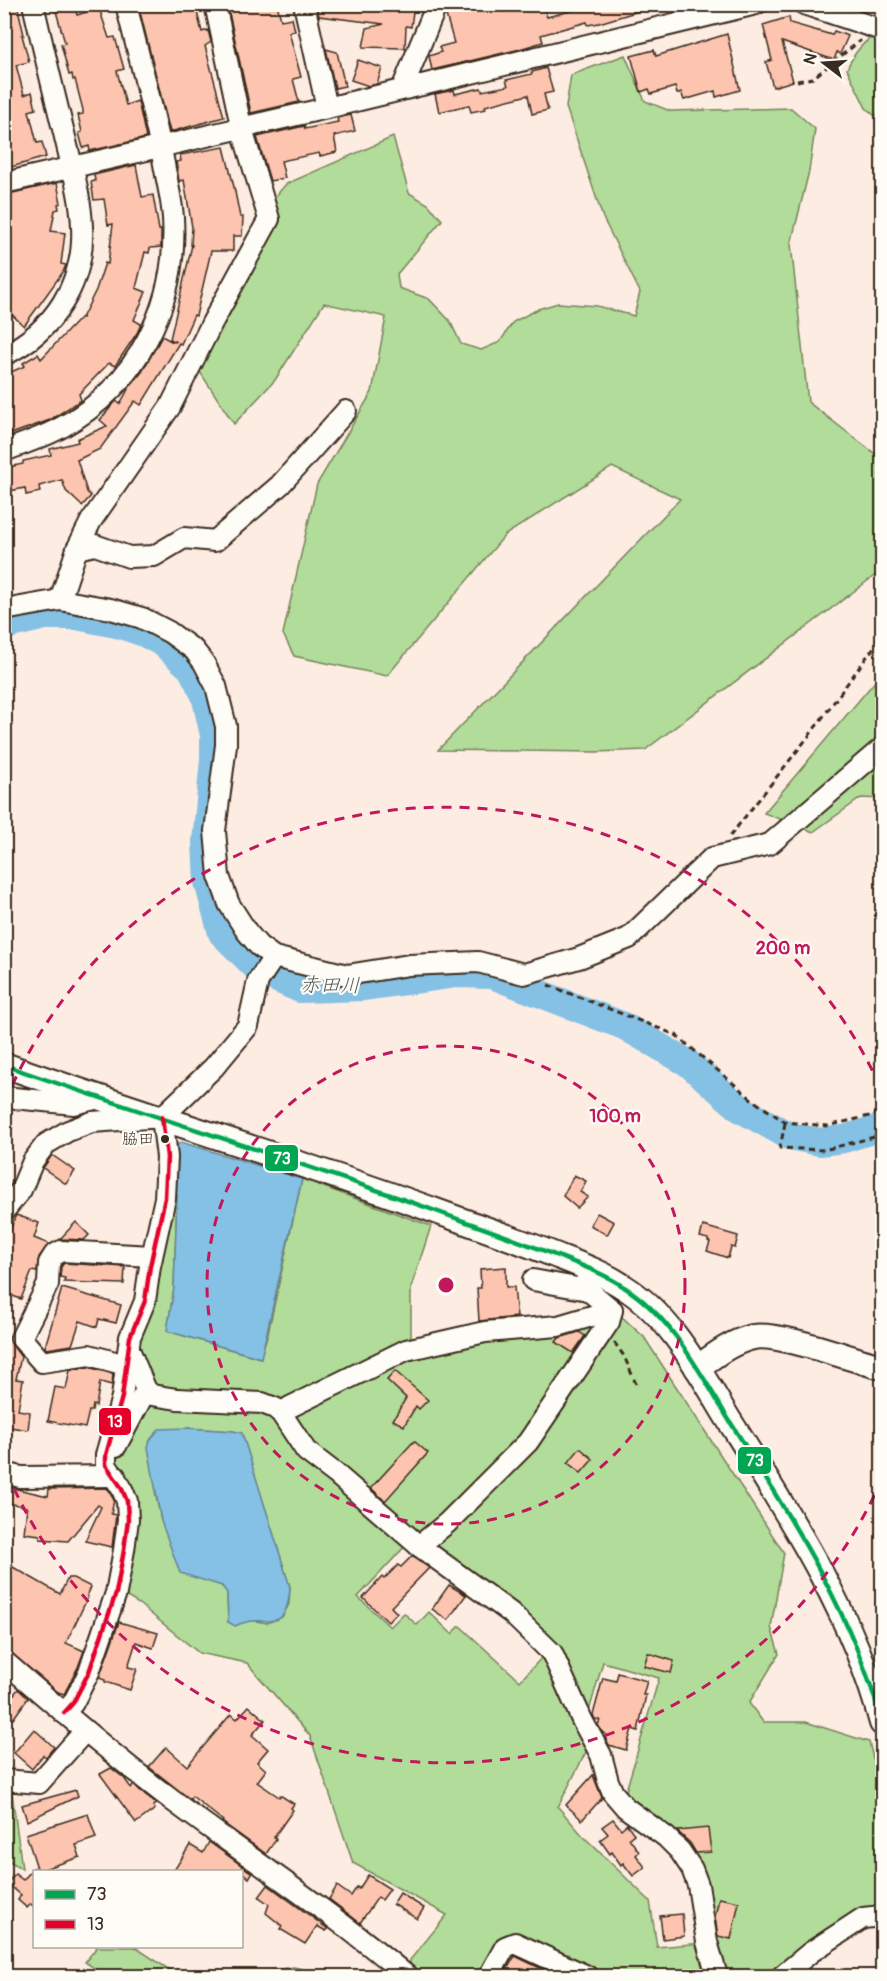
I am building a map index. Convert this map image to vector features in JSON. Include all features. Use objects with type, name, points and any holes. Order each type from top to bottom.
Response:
[{"type":"main road","points":[[4,1065],[328,1173],[528,1244],[587,1279],[624,1287],[652,1308],[697,1368],[778,1496],[846,1619],[874,1690],[882,1723]]},
{"type":"main road","points":[[697,1368],[729,1345],[754,1337],[778,1338],[882,1367]]},
{"type":"street","points":[[4,355],[26,343],[50,321],[68,294],[75,278],[82,243],[82,225],[72,167],[33,4]]},
{"type":"street","points":[[4,444],[7,450],[44,436],[80,416],[96,404],[125,375],[148,340],[164,301],[173,259],[173,215],[160,146],[126,4]]},
{"type":"street","points":[[60,600],[77,549],[91,521],[170,407],[212,323],[269,219],[241,126],[215,4]]},
{"type":"street","points":[[304,4],[327,108]]},
{"type":"street","points":[[402,89],[437,4]]},
{"type":"street","points":[[4,183],[241,126],[327,108],[710,10],[756,4]]},
{"type":"street","points":[[804,4],[834,8],[875,27]]},
{"type":"street","points":[[77,549],[95,545],[129,556],[154,556],[184,538],[215,541],[280,485],[346,411]]},
{"type":"street","points":[[4,610],[60,600],[111,609],[142,618],[194,650],[216,686],[226,726],[226,745],[215,831],[219,876],[229,904],[247,932],[259,946],[274,957],[347,975],[409,964],[478,962],[524,974],[579,958],[629,938],[712,858],[770,843],[882,748]]},
{"type":"street","points":[[4,1211],[21,1190],[33,1161],[46,1144],[68,1131],[92,1122],[162,1117],[214,1067],[248,1026],[258,981],[274,957]]},
{"type":"street","points":[[4,1097],[74,1104],[99,1098]]},
{"type":"street","points":[[64,1713],[73,1702],[89,1672],[116,1593],[128,1520],[128,1501],[110,1471],[106,1455],[122,1397],[130,1337],[145,1301],[165,1198],[167,1157],[162,1117]]},
{"type":"street","points":[[128,1357],[89,1355],[42,1362],[21,1338],[48,1284],[49,1263],[54,1255],[62,1251],[152,1256]]},
{"type":"street","points":[[533,1280],[587,1279],[612,1310]]},
{"type":"street","points":[[418,1546],[447,1522],[528,1442],[609,1322],[612,1310]]},
{"type":"street","points":[[281,1413],[406,1350],[484,1332],[558,1326],[612,1310]]},
{"type":"street","points":[[128,1357],[146,1390],[158,1397],[262,1403],[275,1408],[281,1413],[306,1451],[336,1474],[418,1546],[511,1613],[552,1653],[582,1720],[601,1755],[613,1793],[626,1808],[666,1837],[680,1851],[692,1869],[698,1885],[707,1942],[717,1977]]},
{"type":"street","points":[[110,1471],[146,1390]]},
{"type":"street","points":[[4,1473],[21,1477],[110,1471]]},
{"type":"street","points":[[4,1661],[85,1731],[172,1800],[365,1941],[406,1977]]},
{"type":"street","points":[[4,1780],[39,1783],[85,1731]]},
{"type":"street","points":[[782,1977],[811,1952],[864,1918],[882,1916]]},
{"type":"street","points":[[489,1977],[505,1947],[515,1943],[587,1977]]},
{"type":"path","points":[[797,81],[813,78],[860,42],[875,27]]},
{"type":"path","points":[[712,858],[812,732],[882,636]]},
{"type":"path","points":[[524,974],[676,1035],[754,1101],[785,1122],[827,1126],[882,1113]]},
{"type":"path","points":[[785,1122],[780,1148],[824,1150],[882,1135]]},
{"type":"path","points":[[605,1328],[624,1356],[636,1383]]},
{"type":"green space","points":[[876,35],[882,38],[882,115],[874,115],[866,108],[847,69],[858,49]]},
{"type":"green space","points":[[625,55],[645,101],[670,111],[791,108],[815,129],[809,171],[791,244],[808,402],[882,459],[882,570],[645,750],[596,752],[438,750],[680,499],[612,467],[505,535],[387,676],[294,656],[283,634],[317,484],[372,392],[386,317],[324,303],[275,380],[234,424],[198,369],[268,205],[286,184],[393,137],[409,193],[428,204],[442,220],[397,274],[399,288],[429,299],[450,321],[461,344],[481,350],[500,342],[513,322],[538,309],[558,303],[597,306],[634,316],[640,292],[603,218],[566,107],[571,75]]},
{"type":"green space","points":[[882,673],[882,799],[861,798],[813,832],[764,813]]},
{"type":"green space","points":[[302,1179],[431,1226],[411,1288],[411,1344],[282,1409],[154,1392],[135,1338],[170,1192],[177,1194],[174,1288],[167,1331],[260,1358],[268,1333]]},
{"type":"green space","points":[[620,1315],[644,1337],[784,1553],[771,1627],[779,1654],[749,1703],[763,1722],[806,1722],[869,1742],[882,1794],[882,1912],[775,1976],[719,1976],[701,1885],[623,1801],[659,1678],[603,1662],[586,1722],[561,1670],[422,1546],[449,1524]]},
{"type":"green space","points":[[596,1321],[601,1325],[524,1439],[418,1540],[309,1449],[285,1413],[411,1351]]},
{"type":"green space","points":[[146,1396],[261,1408],[408,1543],[358,1597],[390,1627],[404,1613],[417,1625],[429,1612],[452,1634],[460,1626],[520,1681],[546,1653],[590,1744],[558,1807],[583,1836],[650,1901],[657,1947],[703,1943],[712,1976],[596,1976],[520,1941],[485,1976],[417,1976],[410,1970],[410,1960],[447,1915],[353,1863],[310,1736],[247,1663],[199,1653],[139,1604],[122,1594],[132,1525],[114,1465],[118,1447]],"holes":[[[187,1428],[233,1431],[242,1434],[290,1587],[289,1604],[282,1617],[267,1623],[251,1620],[241,1623],[228,1622],[227,1592],[161,1521],[155,1491]]]},
{"type":"green space","points":[[4,1784],[11,1785],[22,1869],[5,1858]]},
{"type":"green space","points":[[96,1948],[137,1948],[179,1976],[97,1976],[100,1972],[85,1962]]},
{"type":"green space","points":[[294,1967],[330,1976],[234,1976]]},
{"type":"water","points":[[181,1142],[302,1179],[261,1358],[167,1331],[174,1288],[177,1194],[170,1192],[175,1147]]},
{"type":"water","points":[[187,1428],[242,1433],[290,1587],[288,1604],[284,1614],[278,1619],[246,1622],[235,1626],[228,1622],[227,1593],[222,1586],[180,1573],[161,1521],[148,1447],[150,1440],[159,1429]]},
{"type":"building","points":[[4,4],[17,4],[29,62],[16,65],[24,95],[32,92],[36,109],[29,111],[37,143],[42,142],[46,157],[4,169]]},
{"type":"building","points":[[54,4],[74,4],[77,15],[99,8],[109,38],[115,37],[124,69],[117,71],[126,105],[138,101],[146,138],[90,151],[89,146],[83,148],[78,115],[83,114],[83,110],[75,79],[73,80],[72,74],[69,75],[61,44],[65,43]]},
{"type":"building","points":[[138,4],[195,4],[202,32],[208,30],[211,42],[205,46],[224,117],[170,132]]},
{"type":"building","points":[[227,4],[277,4],[281,20],[292,18],[295,31],[289,32],[301,77],[293,79],[299,102],[251,113]]},
{"type":"building","points":[[316,4],[414,4],[411,27],[406,26],[405,48],[363,47],[367,28],[384,24],[319,16]]},
{"type":"building","points":[[495,4],[496,9],[501,7],[502,12],[528,4],[531,9],[543,5],[547,17],[597,4],[649,4],[649,8],[599,23],[588,25],[587,22],[541,35],[543,42],[516,50],[432,70],[429,56],[441,52],[439,47],[454,43],[446,15],[447,10],[464,5],[466,12]]},
{"type":"building","points":[[789,17],[790,23],[832,35],[834,31],[848,36],[840,54],[837,52],[834,60],[782,42],[793,81],[773,87],[766,62],[772,60],[763,25]]},
{"type":"building","points":[[727,34],[740,90],[716,97],[715,91],[684,100],[681,92],[677,94],[675,87],[651,94],[649,89],[641,92],[631,56],[654,50],[656,56]]},
{"type":"building","points":[[326,49],[337,52],[345,86],[335,88]]},
{"type":"building","points":[[358,60],[382,68],[377,84],[369,86],[351,80]]},
{"type":"building","points":[[546,68],[553,92],[544,94],[548,110],[532,114],[528,95],[471,112],[469,105],[439,112],[435,94],[454,90],[455,94],[481,88],[482,91],[508,86],[506,80]]},
{"type":"building","points":[[351,115],[355,131],[334,136],[337,152],[320,156],[319,153],[281,161],[285,178],[270,181],[257,137],[304,126],[305,129],[338,122],[337,118]]},
{"type":"building","points":[[224,147],[240,217],[243,217],[242,236],[233,236],[233,251],[211,251],[196,316],[194,315],[181,344],[179,343],[141,405],[135,401],[100,449],[77,460],[87,492],[91,496],[82,506],[66,491],[62,480],[39,486],[40,492],[26,495],[25,488],[4,492],[4,468],[51,455],[50,449],[78,442],[77,439],[107,426],[100,420],[116,401],[120,404],[130,386],[142,372],[162,336],[176,342],[170,339],[192,245],[192,227],[184,180],[179,181],[176,162],[181,161],[180,155]]},
{"type":"building","points":[[136,165],[142,197],[153,195],[159,230],[161,230],[161,247],[150,248],[149,253],[145,252],[136,288],[146,292],[134,320],[141,324],[137,333],[115,366],[109,363],[79,394],[81,400],[50,420],[11,434],[4,418],[4,375],[25,366],[23,363],[38,354],[41,359],[82,318],[96,290],[105,263],[108,264],[113,224],[108,225],[104,199],[94,200],[91,182],[95,181],[94,175]]},
{"type":"building","points":[[57,183],[61,203],[58,204],[59,209],[55,210],[51,231],[65,233],[61,264],[66,265],[24,326],[4,307],[4,258],[9,248],[4,222],[4,195]]},
{"type":"building","points":[[52,1155],[75,1171],[66,1184],[43,1168]]},
{"type":"building","points":[[574,1175],[586,1181],[580,1192],[588,1197],[577,1208],[563,1196]]},
{"type":"building","points":[[597,1213],[614,1222],[607,1235],[590,1225]]},
{"type":"building","points":[[16,1215],[39,1223],[34,1238],[49,1244],[39,1257],[37,1272],[32,1271],[21,1299],[4,1293],[4,1246]]},
{"type":"building","points":[[76,1222],[89,1235],[84,1240],[60,1239]]},
{"type":"building","points":[[703,1226],[738,1236],[735,1248],[731,1247],[728,1258],[707,1251],[710,1242],[700,1237]]},
{"type":"building","points":[[64,1263],[125,1267],[124,1284],[64,1282],[65,1278],[60,1277]]},
{"type":"building","points":[[506,1267],[506,1287],[514,1287],[517,1317],[479,1321],[477,1288],[481,1288],[480,1269]]},
{"type":"building","points":[[62,1288],[121,1305],[116,1323],[99,1319],[97,1327],[80,1321],[72,1345],[47,1349],[45,1347]]},
{"type":"building","points":[[579,1332],[585,1336],[573,1353],[556,1342],[559,1338]]},
{"type":"building","points":[[4,1335],[9,1337],[21,1357],[16,1379],[23,1380],[18,1410],[30,1412],[28,1430],[4,1426]]},
{"type":"building","points":[[88,1367],[113,1374],[112,1385],[100,1382],[96,1406],[93,1405],[92,1411],[89,1411],[85,1428],[48,1421],[55,1387],[66,1389],[70,1370]]},
{"type":"building","points":[[395,1371],[428,1400],[419,1409],[416,1406],[404,1426],[393,1420],[406,1398],[387,1380]]},
{"type":"building","points":[[414,1441],[428,1453],[385,1501],[371,1488]]},
{"type":"building","points":[[580,1448],[593,1459],[581,1473],[568,1463]]},
{"type":"building","points":[[4,1486],[48,1496],[49,1489],[107,1488],[114,1500],[111,1514],[116,1515],[112,1547],[85,1541],[101,1507],[98,1505],[68,1541],[40,1539],[40,1535],[24,1533],[27,1507],[4,1502]]},
{"type":"building","points":[[412,1556],[429,1568],[391,1607],[397,1613],[388,1622],[363,1598],[382,1577],[384,1579],[398,1565],[401,1567]]},
{"type":"building","points":[[4,1562],[60,1594],[68,1578],[73,1578],[91,1587],[66,1643],[84,1651],[64,1694],[58,1692],[4,1647]]},
{"type":"building","points":[[449,1585],[466,1595],[448,1620],[432,1609]]},
{"type":"building","points":[[119,1622],[158,1633],[153,1648],[136,1642],[128,1667],[137,1669],[130,1690],[99,1678]]},
{"type":"building","points":[[648,1653],[674,1661],[671,1673],[644,1666]]},
{"type":"building","points":[[618,1673],[647,1681],[638,1731],[632,1729],[626,1750],[609,1745],[606,1734],[598,1725],[600,1720],[595,1719],[593,1715],[603,1678],[616,1681]]},
{"type":"building","points":[[18,1689],[28,1698],[13,1719],[4,1713],[4,1707]]},
{"type":"building","points":[[249,1706],[265,1720],[252,1735],[268,1749],[257,1762],[266,1770],[257,1782],[294,1804],[291,1808],[293,1810],[274,1837],[276,1839],[266,1854],[222,1822],[192,1796],[190,1799],[149,1767],[166,1747],[187,1766],[231,1714],[237,1719]]},
{"type":"building","points":[[34,1729],[54,1747],[46,1757],[43,1755],[32,1769],[14,1753]]},
{"type":"building","points":[[111,1768],[124,1778],[131,1788],[133,1785],[157,1804],[153,1806],[155,1809],[136,1823],[100,1774]]},
{"type":"building","points":[[593,1775],[602,1798],[582,1820],[566,1805]]},
{"type":"building","points":[[76,1790],[78,1796],[27,1821],[22,1805]]},
{"type":"building","points":[[88,1814],[96,1838],[76,1845],[80,1857],[38,1870],[26,1834]]},
{"type":"building","points":[[613,1819],[621,1829],[627,1824],[634,1834],[629,1838],[639,1852],[636,1855],[645,1867],[633,1876],[612,1852],[610,1854],[600,1840],[608,1834],[602,1827]]},
{"type":"building","points":[[708,1828],[711,1852],[696,1853],[690,1843],[677,1831]]},
{"type":"building","points":[[209,1842],[252,1873],[249,1878],[243,1870],[174,1870],[190,1845],[203,1853]]},
{"type":"building","points":[[34,1868],[33,1906],[31,1904],[27,1908],[18,1900],[21,1895],[7,1883],[15,1874],[23,1880]]},
{"type":"building","points":[[368,1875],[390,1889],[382,1900],[378,1897],[360,1923],[329,1899],[337,1886],[351,1896],[357,1887],[359,1889]]},
{"type":"building","points":[[268,1885],[328,1929],[326,1931],[317,1926],[305,1944],[280,1929],[282,1926],[266,1913],[269,1904],[259,1897]]},
{"type":"building","points":[[400,1893],[424,1908],[417,1919],[393,1904]]},
{"type":"building","points":[[719,1898],[739,1902],[731,1939],[718,1936],[715,1917]]},
{"type":"building","points":[[682,1914],[684,1936],[663,1939],[660,1916]]},
{"type":"building","points":[[515,1956],[559,1977],[502,1977]]},
{"type":"waterway","name":"赤田川","points":[[4,626],[45,616],[77,616],[121,625],[163,643],[191,668],[205,695],[214,735],[214,760],[206,842],[208,882],[222,933],[261,972],[300,989],[364,987],[457,974],[492,975],[624,1026],[688,1063],[741,1109],[789,1136],[820,1142],[844,1139],[882,1127]]},
{"type":"transit line","name":"73","points":[[4,1065],[326,1173],[510,1238],[599,1273],[641,1299],[657,1314],[684,1347],[796,1529],[837,1604],[870,1682],[882,1723]]},
{"type":"transit line","name":"13","points":[[64,1713],[73,1703],[89,1672],[116,1593],[124,1550],[128,1520],[127,1501],[121,1487],[106,1465],[106,1455],[122,1397],[130,1337],[145,1301],[165,1198],[167,1157],[162,1117]]},
{"type":"place","name":"脇田","points":[[165,1139]]}]
